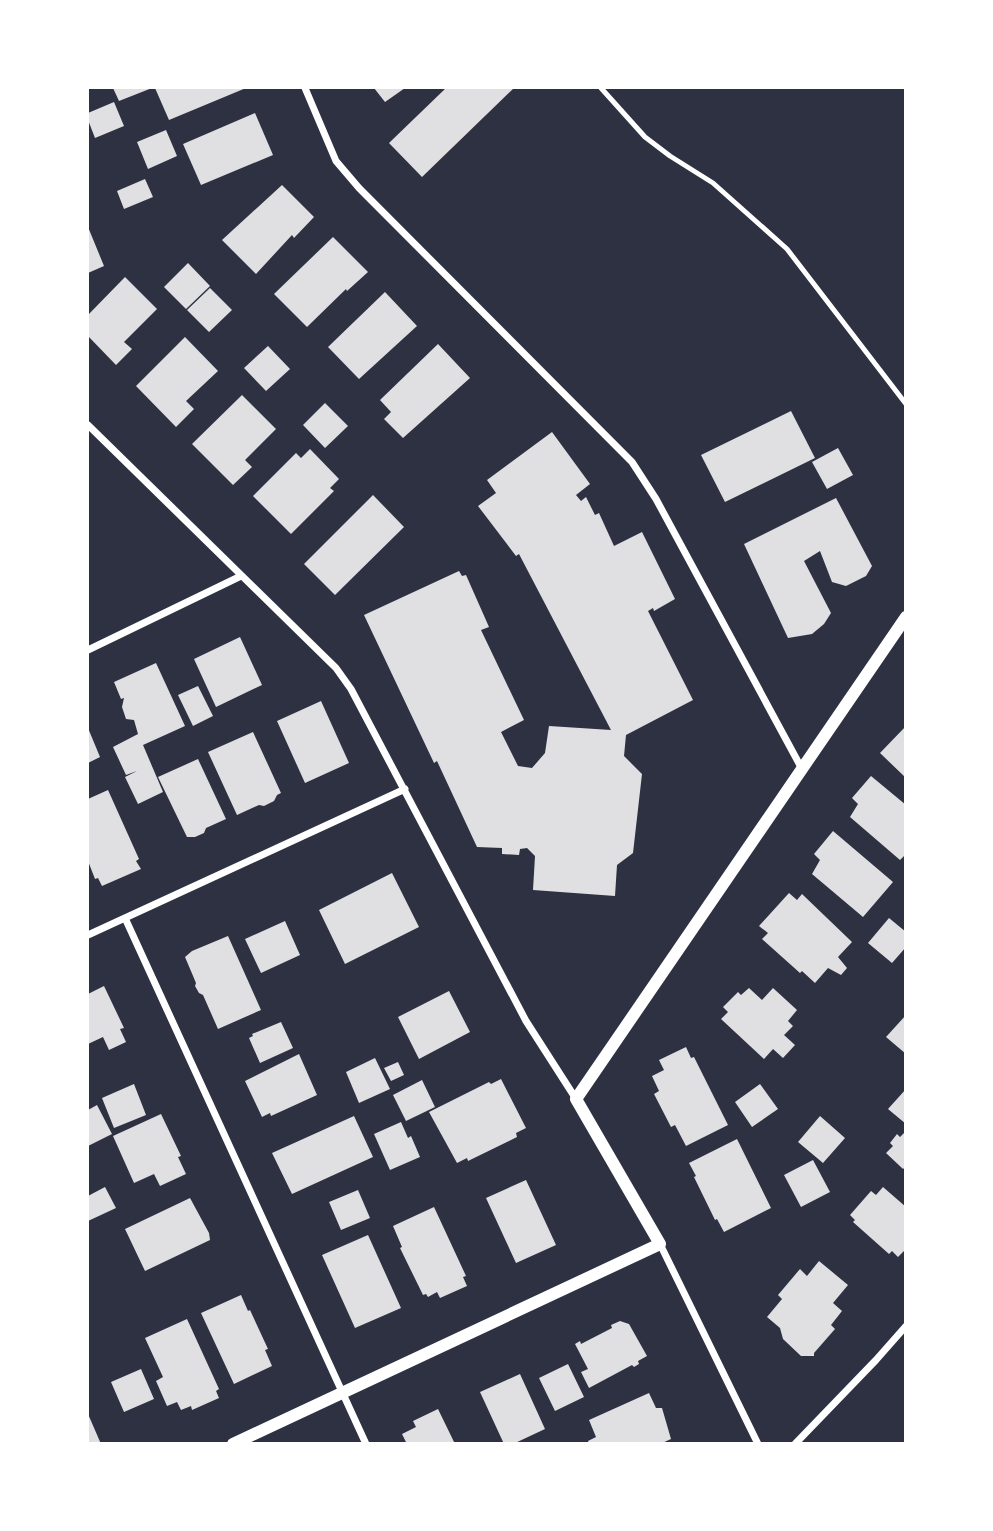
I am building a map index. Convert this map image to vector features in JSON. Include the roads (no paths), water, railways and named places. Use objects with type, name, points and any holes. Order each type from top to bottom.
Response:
[{"type":"street","points":[[304,88],[336,161],[359,188],[632,463],[656,499],[802,769]]},
{"type":"street","points":[[88,425],[336,668],[351,689],[526,1021],[576,1099],[660,1244],[758,1444]]},
{"type":"street","points":[[88,650],[241,576]]},
{"type":"street","points":[[576,1099],[905,617]]},
{"type":"street","points":[[88,935],[405,789]]},
{"type":"street","points":[[125,918],[366,1444]]},
{"type":"street","points":[[233,1444],[660,1244]]},
{"type":"street","points":[[795,1444],[905,1326]]},
{"type":"lane","points":[[601,88],[645,137],[713,183],[787,249],[905,404]]}]
